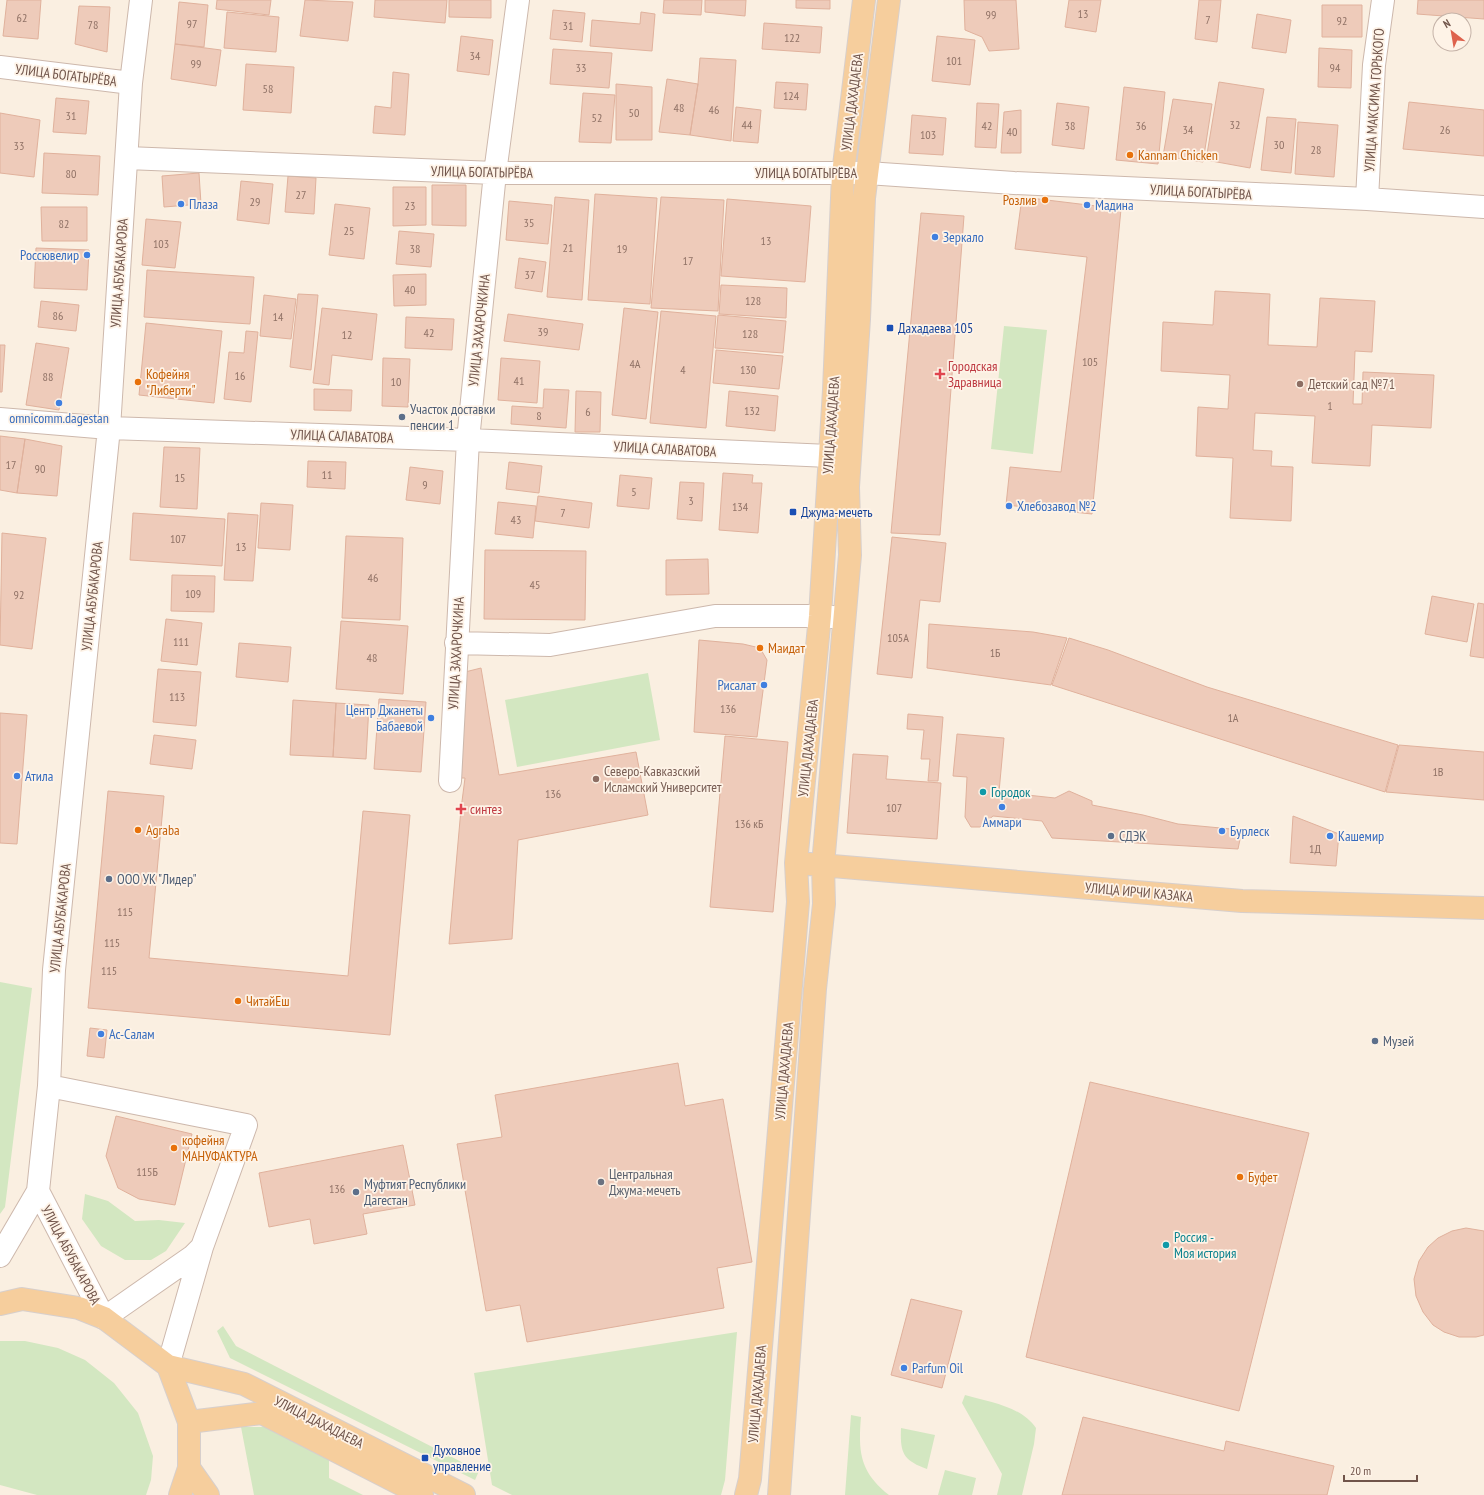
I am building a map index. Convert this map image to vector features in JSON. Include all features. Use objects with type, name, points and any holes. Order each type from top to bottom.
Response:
[{"type":"main road","name":"УЛИЦА ДАХАДАЕВА","points":[[746,1495],[751,1471],[798,902],[796,863],[820,616],[838,316],[843,174],[864,0]]},
{"type":"main road","name":"УЛИЦА ДАХАДАЕВА","points":[[779,1495],[814,1005],[824,904],[823,865],[850,555],[848,487],[851,455],[864,198],[889,0]]},
{"type":"main road","name":"УЛИЦА ИРЧИ КАЗАКА","points":[[796,863],[1242,901],[1484,908]]},
{"type":"main road","name":"УЛИЦА АБУБАКАРОВА","points":[[0,1304],[22,1299],[79,1308],[104,1318],[168,1366]]},
{"type":"main road","name":"УЛИЦА ДАХАДАЕВА","points":[[168,1366],[244,1384],[464,1495]]},
{"type":"main road","points":[[168,1366],[190,1422],[189,1468],[180,1495]]},
{"type":"main road","name":"УЛИЦА ДАХАДАЕВА","points":[[190,1422],[262,1413],[422,1495]]},
{"type":"main road","points":[[189,1468],[208,1495]]},
{"type":"street","name":"УЛИЦА АБУБАКАРОВА","points":[[0,1256],[38,1191],[49,1086],[54,970],[109,428],[131,82],[141,0]]},
{"type":"street","name":"УЛИЦА ЗАХАРОЧКИНА","points":[[450,781],[456,643],[468,440],[495,173],[518,0]]},
{"type":"street","name":"УЛИЦА МАКСИМА ГОРЬКОГО","points":[[1367,199],[1374,65],[1383,0]]},
{"type":"street","name":"УЛИЦА БОГАТЫРЁВА","points":[[0,67],[131,82]]},
{"type":"street","name":"УЛИЦА БОГАТЫРЁВА","points":[[127,158],[495,173],[868,173],[1014,183],[1367,199],[1484,207]]},
{"type":"street","name":"УЛИЦА САЛАВАТОВА","points":[[0,419],[109,428],[468,440],[829,456],[851,455]]},
{"type":"street","points":[[456,643],[550,645],[716,616],[820,616],[844,618]]},
{"type":"street","points":[[49,1086],[246,1125],[202,1246],[168,1366]]},
{"type":"street","name":"УЛИЦА АБУБАКАРОВА","points":[[38,1191],[104,1318]]},
{"type":"street","points":[[104,1318],[193,1256],[202,1246]]},
{"type":"green space","points":[[1004,326],[1047,330],[1033,454],[991,449]]},
{"type":"green space","points":[[648,673],[660,740],[517,767],[505,700]]},
{"type":"green space","points":[[0,982],[32,988],[5,1207],[0,1214]]},
{"type":"green space","points":[[85,1194],[108,1201],[135,1221],[159,1220],[185,1223],[166,1251],[151,1260],[125,1260],[101,1246],[82,1219]]},
{"type":"green space","points":[[223,1326],[236,1346],[479,1471],[475,1480],[230,1358],[217,1331]]},
{"type":"green space","points":[[737,1332],[725,1480],[721,1495],[512,1495],[492,1485],[474,1373]]},
{"type":"green space","points":[[0,1341],[25,1341],[58,1348],[85,1360],[114,1383],[138,1413],[153,1456],[151,1480],[146,1495],[37,1495],[0,1485]]},
{"type":"green space","points":[[965,1395],[1013,1410],[1030,1421],[1036,1428],[1034,1444],[1022,1495],[997,1495],[1002,1474],[962,1403]]},
{"type":"green space","points":[[851,1415],[861,1417],[861,1451],[867,1469],[872,1478],[889,1495],[845,1495]]},
{"type":"green space","points":[[241,1427],[266,1427],[329,1459],[329,1478],[363,1495],[254,1495]]},
{"type":"green space","points":[[901,1428],[935,1435],[927,1469],[908,1459],[902,1450]]},
{"type":"green space","points":[[945,1470],[976,1478],[972,1495],[938,1495]]},
{"type":"building","points":[[7,0],[41,0],[38,39],[3,36]]},
{"type":"building","points":[[217,0],[271,0],[269,15],[216,9]]},
{"type":"building","points":[[305,0],[353,2],[348,41],[300,36]]},
{"type":"building","points":[[375,0],[447,0],[445,23],[374,17]]},
{"type":"building","points":[[449,0],[491,0],[491,18],[449,17]]},
{"type":"building","points":[[664,0],[702,0],[701,15],[663,13]]},
{"type":"building","points":[[705,0],[746,0],[745,16],[705,12]]},
{"type":"building","points":[[796,0],[830,0],[830,9],[796,8]]},
{"type":"building","points":[[964,0],[1016,0],[1019,49],[989,51],[982,37],[965,30]]},
{"type":"building","points":[[1069,0],[1101,0],[1096,32],[1065,27]]},
{"type":"building","points":[[1199,0],[1221,0],[1217,42],[1195,39]]},
{"type":"building","points":[[1418,0],[1484,0],[1484,19],[1472,18],[1472,12],[1432,12],[1432,15],[1417,14]]},
{"type":"building","points":[[179,2],[208,5],[204,47],[175,44]]},
{"type":"building","points":[[1322,5],[1362,5],[1362,37],[1322,37]]},
{"type":"building","points":[[79,6],[110,7],[107,52],[75,44]]},
{"type":"building","points":[[553,10],[585,13],[582,42],[550,39]]},
{"type":"building","points":[[227,12],[279,17],[276,52],[224,48]]},
{"type":"building","points":[[641,12],[655,14],[652,51],[590,46],[592,20],[640,24]]},
{"type":"building","points":[[1257,14],[1291,20],[1286,53],[1252,48]]},
{"type":"building","points":[[764,23],[822,27],[820,53],[762,49]]},
{"type":"building","points":[[461,36],[493,40],[489,75],[457,71]]},
{"type":"building","points":[[937,36],[975,40],[970,85],[932,81]]},
{"type":"building","points":[[175,44],[221,50],[216,86],[171,79]]},
{"type":"building","points":[[1319,48],[1352,50],[1351,88],[1318,87]]},
{"type":"building","points":[[553,49],[612,53],[609,88],[550,84]]},
{"type":"building","points":[[700,58],[736,60],[731,141],[690,135],[698,84]]},
{"type":"building","points":[[246,64],[294,67],[291,113],[243,110]]},
{"type":"building","points":[[393,72],[409,74],[405,135],[373,133],[375,106],[391,108]]},
{"type":"building","points":[[667,79],[698,84],[690,135],[659,132]]},
{"type":"building","points":[[776,82],[808,84],[806,110],[774,108]]},
{"type":"building","points":[[1219,82],[1264,89],[1250,168],[1206,160]]},
{"type":"building","points":[[616,84],[652,87],[652,140],[616,140]]},
{"type":"building","points":[[1124,87],[1165,92],[1158,164],[1116,160]]},
{"type":"building","points":[[583,93],[615,95],[611,143],[579,142]]},
{"type":"building","points":[[56,98],[89,101],[86,134],[53,132]]},
{"type":"building","points":[[1173,99],[1212,104],[1203,162],[1163,156]]},
{"type":"building","points":[[1409,102],[1484,110],[1484,156],[1403,149]]},
{"type":"building","points":[[977,103],[999,104],[996,148],[975,147]]},
{"type":"building","points":[[1057,103],[1089,107],[1084,149],[1052,145]]},
{"type":"building","points":[[736,107],[761,110],[758,143],[733,141]]},
{"type":"building","points":[[1021,110],[1021,153],[1001,153],[1004,112]]},
{"type":"building","points":[[0,113],[40,120],[34,177],[0,173]]},
{"type":"building","points":[[912,115],[946,118],[943,155],[909,153]]},
{"type":"building","points":[[1267,117],[1296,119],[1291,173],[1261,170]]},
{"type":"building","points":[[1298,122],[1338,125],[1334,177],[1295,174]]},
{"type":"building","points":[[44,153],[100,156],[98,195],[42,193]]},
{"type":"building","points":[[199,173],[201,204],[164,207],[162,176]]},
{"type":"building","points":[[288,176],[316,178],[314,214],[285,212]]},
{"type":"building","points":[[241,181],[273,184],[269,224],[237,220]]},
{"type":"building","points":[[432,185],[466,185],[466,226],[432,225]]},
{"type":"building","points":[[393,187],[426,187],[426,225],[393,226]]},
{"type":"building","points":[[595,194],[657,198],[650,304],[588,300]]},
{"type":"building","points":[[555,197],[589,200],[582,300],[547,297]]},
{"type":"building","points":[[661,197],[724,200],[718,311],[651,308]]},
{"type":"building","points":[[1022,197],[1121,209],[1092,514],[1006,505],[1010,467],[1061,472],[1087,257],[1015,249]]},
{"type":"building","points":[[727,199],[811,206],[805,282],[721,276]]},
{"type":"building","points":[[509,201],[552,205],[548,244],[506,240]]},
{"type":"building","points":[[335,204],[370,208],[364,259],[329,255]]},
{"type":"building","points":[[41,207],[87,207],[87,241],[42,241]]},
{"type":"building","points":[[921,213],[964,216],[940,535],[891,533]]},
{"type":"building","points":[[146,219],[181,222],[175,268],[142,265]]},
{"type":"building","points":[[399,231],[434,234],[431,267],[396,264]]},
{"type":"building","points":[[36,248],[89,250],[87,290],[34,288]]},
{"type":"building","points":[[519,258],[546,262],[542,292],[515,288]]},
{"type":"building","points":[[147,270],[254,277],[250,324],[144,317]]},
{"type":"building","points":[[426,274],[426,305],[394,306],[393,275]]},
{"type":"building","points":[[721,285],[787,288],[786,318],[719,314]]},
{"type":"building","points":[[1215,291],[1270,294],[1268,345],[1317,347],[1320,298],[1375,301],[1372,352],[1355,351],[1353,404],[1362,404],[1363,372],[1434,375],[1431,428],[1372,425],[1370,466],[1312,463],[1315,416],[1255,413],[1253,450],[1272,451],[1271,466],[1293,467],[1291,521],[1230,518],[1233,458],[1196,456],[1198,407],[1228,409],[1230,375],[1161,371],[1163,322],[1213,325]]},
{"type":"building","points":[[298,294],[318,295],[311,370],[290,367]]},
{"type":"building","points":[[264,295],[296,299],[291,339],[260,336]]},
{"type":"building","points":[[41,301],[79,305],[76,331],[38,327]]},
{"type":"building","points":[[322,308],[377,314],[372,360],[332,355],[329,385],[313,383]]},
{"type":"building","points":[[624,308],[658,312],[646,419],[612,415]]},
{"type":"building","points":[[661,311],[716,316],[706,428],[650,423]]},
{"type":"building","points":[[508,314],[583,324],[579,350],[504,341]]},
{"type":"building","points":[[718,315],[786,321],[783,353],[715,348]]},
{"type":"building","points":[[406,317],[454,319],[452,350],[405,348]]},
{"type":"building","points":[[146,323],[222,331],[214,403],[139,395]]},
{"type":"building","points":[[246,331],[258,332],[251,402],[224,399],[229,352],[244,353]]},
{"type":"building","points":[[36,343],[69,348],[59,410],[26,405]]},
{"type":"building","points":[[0,345],[5,345],[2,392],[0,392]]},
{"type":"building","points":[[716,350],[783,356],[779,389],[713,383]]},
{"type":"building","points":[[383,358],[410,359],[408,407],[382,406]]},
{"type":"building","points":[[501,358],[540,361],[537,403],[498,400]]},
{"type":"building","points":[[314,389],[352,390],[351,411],[314,410]]},
{"type":"building","points":[[544,389],[569,390],[566,428],[511,424],[512,406],[543,408]]},
{"type":"building","points":[[576,391],[601,392],[600,432],[575,432]]},
{"type":"building","points":[[729,391],[778,396],[775,431],[726,426]]},
{"type":"building","points":[[0,436],[25,439],[17,493],[0,490]]},
{"type":"building","points":[[25,439],[62,446],[57,496],[17,493]]},
{"type":"building","points":[[164,447],[200,448],[197,509],[160,507]]},
{"type":"building","points":[[308,461],[346,462],[345,489],[307,487]]},
{"type":"building","points":[[509,462],[542,466],[539,493],[506,489]]},
{"type":"building","points":[[410,467],[443,471],[440,504],[406,500]]},
{"type":"building","points":[[723,473],[753,475],[752,483],[762,483],[758,533],[719,530]]},
{"type":"building","points":[[620,475],[652,478],[649,509],[617,506]]},
{"type":"building","points":[[680,482],[704,483],[702,521],[677,519]]},
{"type":"building","points":[[538,496],[592,503],[589,528],[535,521]]},
{"type":"building","points":[[498,502],[536,506],[533,538],[495,534]]},
{"type":"building","points":[[261,503],[293,505],[290,550],[258,548]]},
{"type":"building","points":[[133,513],[225,519],[222,566],[130,560]]},
{"type":"building","points":[[228,513],[258,515],[253,581],[224,580]]},
{"type":"building","points":[[2,533],[46,538],[32,649],[0,645]]},
{"type":"building","points":[[346,536],[403,538],[400,620],[342,618]]},
{"type":"building","points":[[892,537],[946,543],[940,602],[920,600],[912,678],[877,674]]},
{"type":"building","points":[[485,550],[586,551],[585,620],[484,619]]},
{"type":"building","points":[[708,559],[709,594],[666,595],[666,560]]},
{"type":"building","points":[[172,575],[215,576],[214,612],[171,611]]},
{"type":"building","points":[[1432,596],[1474,604],[1467,642],[1425,634]]},
{"type":"building","points":[[1478,603],[1484,604],[1484,658],[1470,656]]},
{"type":"building","points":[[166,619],[202,623],[197,665],[161,661]]},
{"type":"building","points":[[341,621],[408,626],[403,694],[336,689]]},
{"type":"building","points":[[929,624],[1033,632],[1067,638],[1051,685],[927,668]]},
{"type":"building","points":[[1069,638],[1108,650],[1207,687],[1398,745],[1385,792],[1052,685]]},
{"type":"building","points":[[699,640],[743,644],[760,648],[767,660],[757,737],[694,732]]},
{"type":"building","points":[[239,643],[291,647],[288,682],[236,677]]},
{"type":"building","points":[[481,668],[499,775],[636,752],[648,815],[518,840],[512,939],[449,944],[465,778],[461,778],[461,673]]},
{"type":"building","points":[[158,669],[201,672],[196,726],[153,722]]},
{"type":"building","points":[[379,699],[426,702],[421,772],[374,769]]},
{"type":"building","points":[[293,700],[336,703],[333,757],[290,755]]},
{"type":"building","points":[[336,703],[369,705],[366,759],[333,757]]},
{"type":"building","points":[[0,713],[27,715],[17,844],[0,843]]},
{"type":"building","points":[[908,714],[943,717],[938,781],[928,781],[930,759],[921,759],[924,730],[907,729]]},
{"type":"building","name":"Городок","points":[[957,734],[1004,738],[999,792],[1055,798],[1069,791],[1092,801],[1092,805],[1143,815],[1178,824],[1242,830],[1238,849],[1052,838],[1042,821],[993,816],[980,827],[971,827],[965,817],[967,777],[953,776]]},
{"type":"building","points":[[154,735],[196,740],[192,769],[150,764]]},
{"type":"building","points":[[725,736],[788,742],[773,912],[710,907]]},
{"type":"building","points":[[1399,745],[1484,752],[1484,800],[1386,792]]},
{"type":"building","points":[[853,754],[888,756],[886,779],[941,783],[937,839],[847,833]]},
{"type":"building","points":[[108,791],[164,796],[149,958],[348,976],[363,811],[410,815],[390,1035],[88,1008]]},
{"type":"building","points":[[1293,816],[1339,834],[1336,866],[1290,863]]},
{"type":"building","points":[[90,1028],[107,1030],[104,1058],[87,1056]]},
{"type":"building","name":"Центральная Джума-мечеть","points":[[678,1063],[685,1106],[723,1099],[752,1262],[717,1268],[724,1308],[527,1342],[520,1305],[486,1311],[457,1144],[502,1137],[495,1095]]},
{"type":"building","name":"Россия - Моя история","points":[[1090,1082],[1309,1133],[1239,1411],[1026,1357]]},
{"type":"building","points":[[116,1116],[192,1134],[175,1205],[139,1199],[118,1188],[106,1156]]},
{"type":"building","points":[[403,1145],[415,1205],[363,1214],[367,1234],[314,1244],[310,1219],[269,1227],[259,1173]]},
{"type":"building","points":[[1466,1228],[1484,1231],[1484,1335],[1476,1337],[1459,1337],[1444,1332],[1433,1325],[1423,1312],[1416,1296],[1414,1279],[1419,1261],[1428,1247],[1438,1238],[1452,1231]]},
{"type":"building","points":[[911,1299],[962,1311],[942,1388],[891,1375]]},
{"type":"building","points":[[1083,1417],[1224,1451],[1226,1441],[1334,1466],[1327,1495],[1062,1495]]},
{"type":"place","name":"Kannam Chicken","points":[[1130,155]]},
{"type":"place","name":"Розлив","points":[[1045,200]]},
{"type":"place","name":"Плаза","points":[[181,204]]},
{"type":"place","name":"Мадина","points":[[1087,205]]},
{"type":"place","name":"Зеркало","points":[[935,237]]},
{"type":"place","name":"Россювелир","points":[[87,255]]},
{"type":"place","name":"Дахадаева 105","points":[[890,328]]},
{"type":"place","name":"Городская Здравница","points":[[940,374]]},
{"type":"place","name":"Кофейня \"Либерти\"","points":[[138,382]]},
{"type":"place","name":"Детский сад №71","points":[[1300,384]]},
{"type":"place","name":"omnicomm.dagestan","points":[[59,403]]},
{"type":"place","name":"Участок доставки пенсии 1","points":[[402,417]]},
{"type":"place","name":"Хлебозавод №2","points":[[1009,506]]},
{"type":"place","name":"Джума-мечеть","points":[[793,512]]},
{"type":"place","name":"Маидат","points":[[760,648]]},
{"type":"place","name":"Рисалат","points":[[764,685]]},
{"type":"place","name":"Центр Джанеты Бабаевой","points":[[431,718]]},
{"type":"place","name":"Атила","points":[[17,776]]},
{"type":"place","name":"Северо-Кавказский Исламский Университет","points":[[596,779]]},
{"type":"place","name":"Городок","points":[[983,792]]},
{"type":"place","name":"Аммари","points":[[1002,807]]},
{"type":"place","name":"синтез","points":[[461,809]]},
{"type":"place","name":"Agraba","points":[[138,830]]},
{"type":"place","name":"Бурлеск","points":[[1222,831]]},
{"type":"place","name":"СДЭК","points":[[1111,836]]},
{"type":"place","name":"Кашемир","points":[[1330,836]]},
{"type":"place","name":"ООО УК \"Лидер\"","points":[[109,879]]},
{"type":"place","name":"ЧитайЕш","points":[[238,1001]]},
{"type":"place","name":"Ас-Салам","points":[[101,1034]]},
{"type":"place","name":"Музей","points":[[1375,1041]]},
{"type":"place","name":"кофейня МАНУФАКТУРА","points":[[174,1148]]},
{"type":"place","name":"Буфет","points":[[1240,1177]]},
{"type":"place","name":"Центральная Джума-мечеть","points":[[601,1182]]},
{"type":"place","name":"Муфтият Республики Дагестан","points":[[356,1192]]},
{"type":"place","name":"Россия - Моя история","points":[[1166,1245]]},
{"type":"place","name":"Parfum Oil","points":[[904,1368]]},
{"type":"place","name":"Духовное управление","points":[[425,1458]]}]
